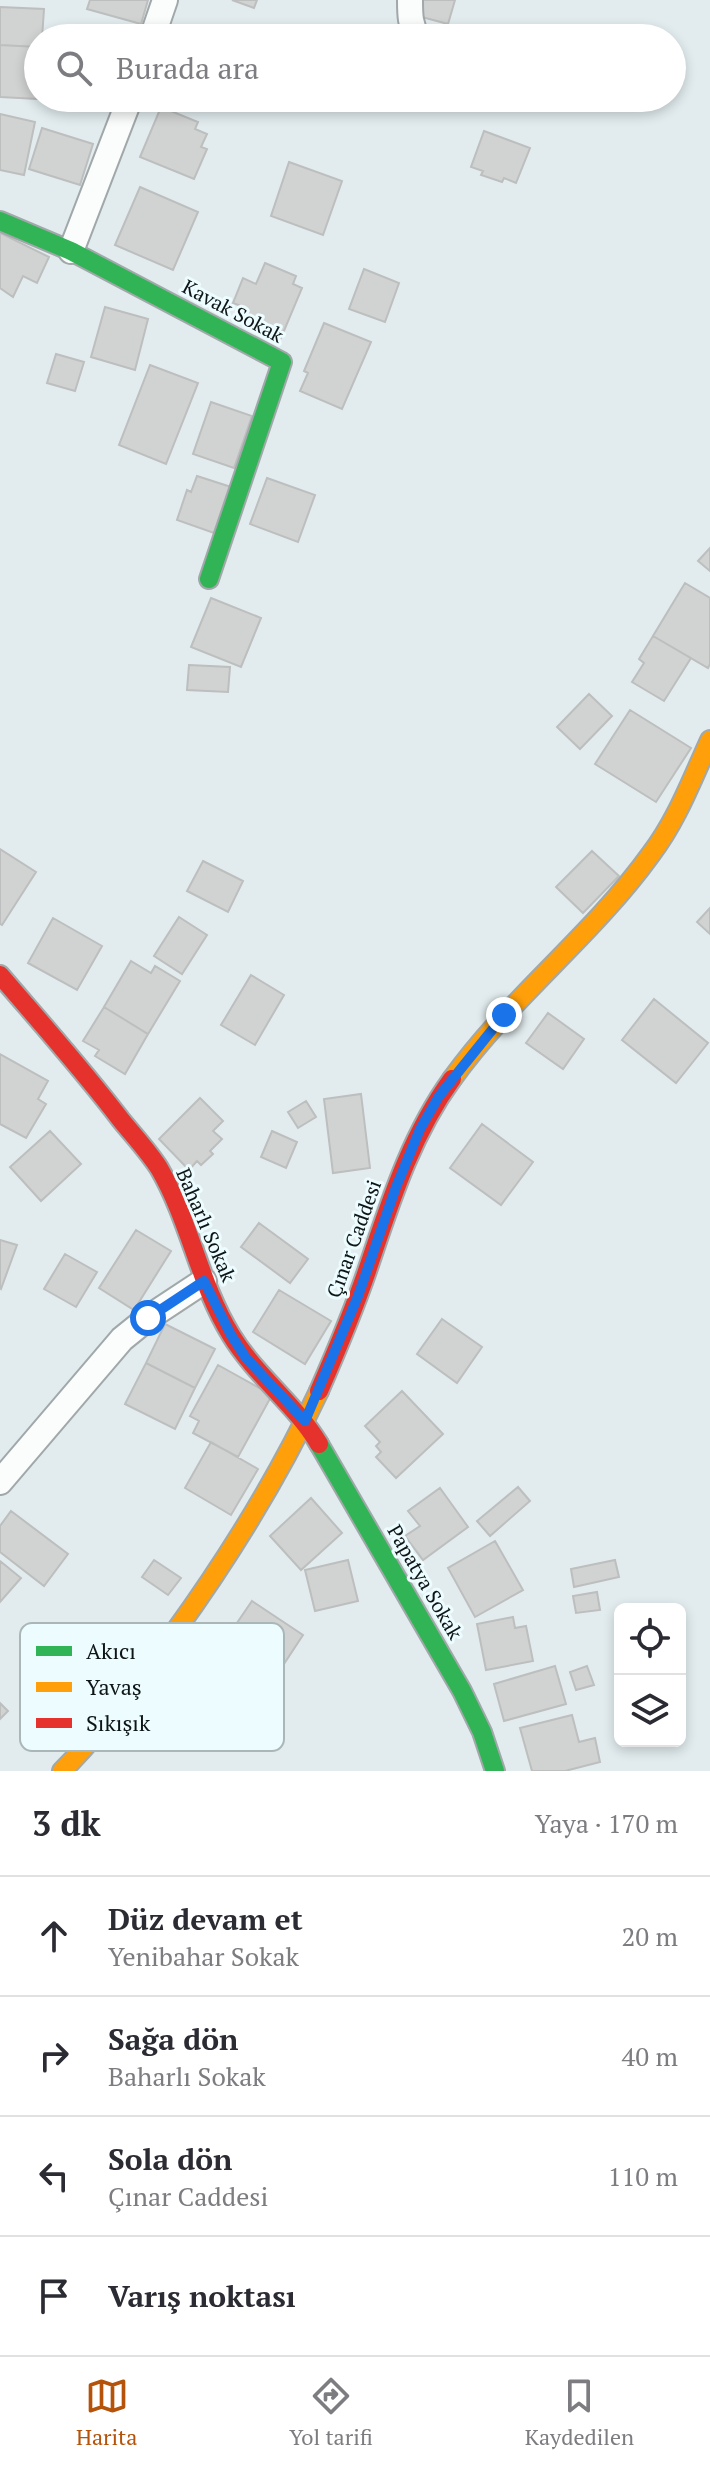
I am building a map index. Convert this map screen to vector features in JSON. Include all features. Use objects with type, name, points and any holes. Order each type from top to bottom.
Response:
[{"type":"street","points":[[157,24],[165,0]]},
{"type":"street","points":[[410,0],[412,24]]},
{"type":"street","points":[[71,251],[125,112]]},
{"type":"street","name":"Kavak Sokak","points":[[0,221],[71,251],[282,362],[209,579]]},
{"type":"street","name":"Çınar Caddesi","points":[[181,1623],[230,1550],[305,1421],[358,1296],[414,1143],[439,1096],[504,1015],[627,886],[652,854],[666,832],[710,740]]},
{"type":"street","name":"Baharlı Sokak","points":[[0,975],[96,1087],[158,1167],[183,1218],[204,1281],[231,1335],[246,1358],[305,1421]]},
{"type":"street","points":[[0,1482],[122,1339],[204,1281]]},
{"type":"street","name":"Papatya Sokak","points":[[305,1421],[462,1691],[482,1732],[495,1771]]},
{"type":"street","name":"Çınar Caddesi","points":[[62,1771],[80,1751]]},
{"type":"building","points":[[90,0],[148,0],[141,24],[87,9]]},
{"type":"building","points":[[232,0],[257,0],[254,8]]},
{"type":"building","points":[[422,0],[455,0],[448,24],[418,16]]},
{"type":"building","points":[[0,7],[44,9],[43,24],[24,24],[24,46],[0,45]]},
{"type":"building","points":[[0,45],[24,46],[24,98],[0,97]]},
{"type":"building","points":[[159,112],[173,112],[198,122],[195,129],[207,134],[201,147],[207,149],[194,179],[140,157]]},
{"type":"building","points":[[0,114],[35,122],[24,175],[0,170]]},
{"type":"building","points":[[42,128],[93,144],[80,185],[29,169]]},
{"type":"building","points":[[484,131],[530,148],[516,183],[481,175],[483,171],[471,167]]},
{"type":"building","points":[[289,162],[342,181],[323,235],[271,216]]},
{"type":"building","points":[[140,187],[198,212],[173,270],[115,245]]},
{"type":"building","points":[[0,233],[49,257],[37,283],[23,276],[13,297],[0,288]]},
{"type":"building","points":[[265,263],[296,276],[293,284],[302,288],[281,338],[240,321],[246,308],[233,303],[243,278],[256,284]]},
{"type":"building","points":[[364,269],[399,283],[385,322],[349,309]]},
{"type":"building","points":[[105,307],[148,319],[135,370],[91,357]]},
{"type":"building","points":[[324,323],[371,342],[342,409],[300,391],[308,373],[304,371]]},
{"type":"building","points":[[56,354],[84,362],[75,391],[47,383]]},
{"type":"building","points":[[150,365],[198,383],[166,464],[119,445]]},
{"type":"building","points":[[211,402],[252,416],[234,468],[193,454]]},
{"type":"building","points":[[197,476],[231,487],[214,533],[177,520],[187,490],[191,492]]},
{"type":"building","points":[[267,478],[315,495],[298,542],[250,524]]},
{"type":"building","points":[[710,548],[710,571],[698,561]]},
{"type":"building","points":[[685,583],[710,598],[708,668],[653,636]]},
{"type":"building","points":[[211,598],[261,618],[241,667],[191,647]]},
{"type":"building","points":[[653,636],[691,658],[664,701],[632,682],[644,663],[639,659]]},
{"type":"building","points":[[189,665],[230,667],[228,692],[187,690]]},
{"type":"building","points":[[589,694],[612,716],[580,749],[557,727]]},
{"type":"building","points":[[630,710],[691,748],[656,802],[595,764]]},
{"type":"building","points":[[0,849],[36,872],[2,925],[0,924]]},
{"type":"building","points":[[592,851],[619,876],[583,913],[556,887]]},
{"type":"building","points":[[203,861],[243,881],[228,912],[187,891]]},
{"type":"building","points":[[710,908],[710,934],[697,922]]},
{"type":"building","points":[[179,917],[207,935],[182,974],[154,956]]},
{"type":"building","points":[[53,918],[102,946],[77,990],[28,963]]},
{"type":"building","points":[[131,961],[151,973],[155,966],[180,981],[148,1034],[104,1007]]},
{"type":"building","points":[[251,975],[284,995],[255,1045],[221,1025]]},
{"type":"building","points":[[654,999],[708,1043],[676,1083],[622,1040]]},
{"type":"building","points":[[104,1007],[148,1034],[125,1074],[95,1056],[99,1050],[83,1041]]},
{"type":"building","points":[[548,1013],[584,1039],[563,1069],[526,1043]]},
{"type":"building","points":[[0,1054],[48,1081],[38,1099],[46,1104],[26,1138],[0,1124]]},
{"type":"building","points":[[361,1094],[370,1168],[333,1173],[324,1099]]},
{"type":"building","points":[[200,1098],[223,1121],[213,1131],[222,1139],[210,1151],[213,1154],[201,1165],[197,1161],[189,1170],[159,1139]]},
{"type":"building","points":[[306,1101],[316,1117],[298,1128],[288,1112]]},
{"type":"building","points":[[482,1124],[533,1162],[501,1205],[450,1168]]},
{"type":"building","points":[[50,1131],[81,1164],[41,1201],[10,1167]]},
{"type":"building","points":[[272,1131],[297,1142],[286,1168],[261,1157]]},
{"type":"building","points":[[259,1223],[308,1259],[290,1283],[241,1247]]},
{"type":"building","points":[[136,1230],[171,1251],[134,1310],[99,1288]]},
{"type":"building","points":[[0,1240],[17,1245],[1,1289],[0,1288]]},
{"type":"building","points":[[65,1254],[97,1272],[76,1307],[44,1289]]},
{"type":"building","points":[[279,1290],[331,1321],[305,1364],[253,1332]]},
{"type":"building","points":[[442,1319],[482,1347],[457,1383],[417,1354]]},
{"type":"building","points":[[165,1324],[215,1349],[195,1388],[146,1363]]},
{"type":"building","points":[[146,1363],[195,1388],[175,1429],[125,1404]]},
{"type":"building","points":[[218,1365],[272,1395],[238,1457],[193,1433],[199,1421],[190,1416]]},
{"type":"building","points":[[402,1391],[443,1434],[396,1478],[376,1457],[381,1452],[376,1446],[380,1442],[365,1426]]},
{"type":"building","points":[[211,1442],[258,1469],[231,1515],[185,1488]]},
{"type":"building","points":[[518,1487],[530,1501],[490,1536],[477,1521]]},
{"type":"building","points":[[440,1488],[468,1527],[423,1560],[405,1536],[420,1526],[408,1511]]},
{"type":"building","points":[[311,1498],[342,1533],[301,1570],[270,1536]]},
{"type":"building","points":[[11,1511],[68,1554],[44,1586],[0,1552],[0,1526]]},
{"type":"building","points":[[495,1541],[523,1590],[475,1617],[448,1568]]},
{"type":"building","points":[[154,1560],[181,1578],[168,1595],[142,1577]]},
{"type":"building","points":[[348,1560],[358,1601],[315,1611],[305,1570]]},
{"type":"building","points":[[615,1560],[619,1577],[574,1587],[571,1569]]},
{"type":"building","points":[[0,1561],[21,1578],[0,1602]]},
{"type":"building","points":[[597,1592],[600,1610],[576,1613],[573,1596]]},
{"type":"building","points":[[252,1601],[303,1635],[284,1664],[284,1623],[237,1623]]},
{"type":"building","points":[[513,1617],[515,1628],[526,1626],[533,1661],[486,1670],[477,1624]]},
{"type":"building","points":[[555,1666],[566,1704],[504,1721],[494,1684]]},
{"type":"building","points":[[587,1666],[594,1685],[576,1690],[570,1672]]},
{"type":"building","points":[[0,1703],[8,1711],[0,1719]]},
{"type":"building","points":[[572,1715],[579,1742],[595,1738],[600,1762],[565,1771],[532,1771],[520,1728]]},
{"type":"traffic: fast","points":[[0,221],[71,251],[282,362],[209,579]]},
{"type":"traffic: fast","points":[[319,1444],[462,1691],[482,1732],[495,1771]]},
{"type":"traffic: slow","points":[[452,1079],[475,1049],[603,912],[651,854],[676,813],[710,740]]},
{"type":"traffic: slow","points":[[181,1623],[270,1485],[319,1391]]},
{"type":"traffic: slow","points":[[62,1771],[80,1751]]},
{"type":"traffic: jam","points":[[0,975],[155,1162],[170,1188],[211,1294],[231,1335],[319,1444]]},
{"type":"traffic: jam","points":[[319,1391],[356,1302],[402,1171],[424,1124],[452,1079]]},
{"type":"route","points":[[148,1318],[204,1281],[246,1358],[305,1421],[358,1296],[420,1129],[439,1096],[504,1015]]}]
